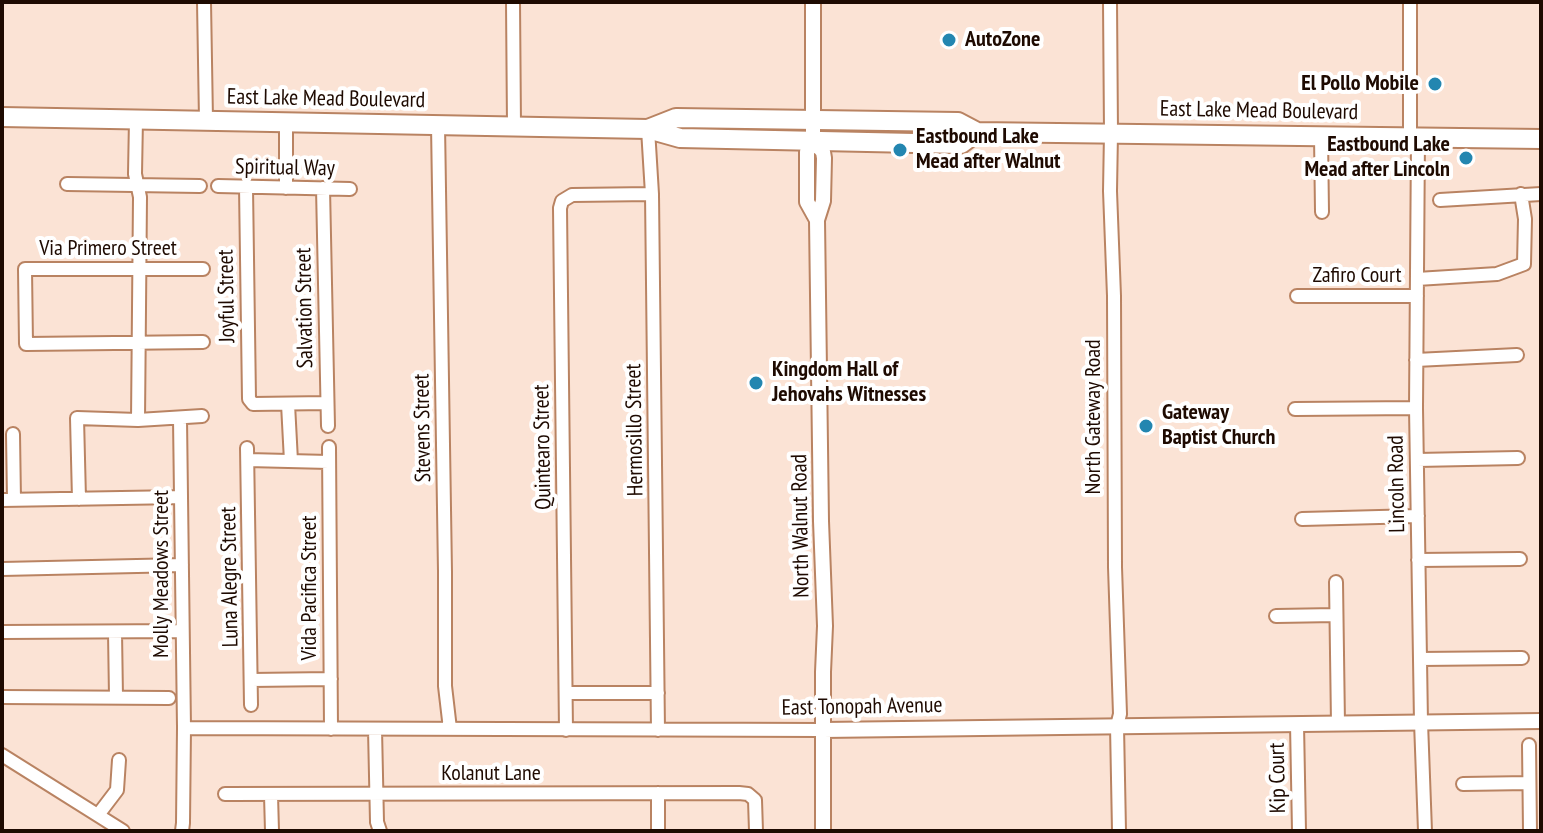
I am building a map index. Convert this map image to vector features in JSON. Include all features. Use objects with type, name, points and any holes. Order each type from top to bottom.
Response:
[{"type":"main road","name":"East Lake Mead Boulevard","points":[[2,117],[648,129],[680,138],[961,144],[977,132]]},
{"type":"main road","name":"East Lake Mead Boulevard","points":[[648,129],[676,118],[958,122],[977,132],[1541,139]]},
{"type":"street","points":[[204,2],[206,120]]},
{"type":"street","points":[[513,2],[514,126]]},
{"type":"street","name":"North Walnut Road","points":[[813,2],[813,140],[824,158],[823,201],[817,220],[825,626],[823,831]]},
{"type":"street","name":"North Gateway Road","points":[[1110,2],[1119,831]]},
{"type":"street","name":"Lincoln Road","points":[[1410,2],[1425,831]]},
{"type":"street","points":[[136,119],[136,185],[140,197],[138,420]]},
{"type":"street","points":[[286,122],[286,188]]},
{"type":"street","name":"Stevens Street","points":[[438,125],[445,686],[450,729]]},
{"type":"street","name":"Hermosillo Street","points":[[648,129],[652,194],[658,730]]},
{"type":"street","points":[[1321,136],[1322,212]]},
{"type":"street","points":[[67,184],[200,186]]},
{"type":"street","name":"Spiritual Way","points":[[218,186],[350,189]]},
{"type":"street","name":"Joyful Street","points":[[246,187],[249,399],[253,404],[288,404]]},
{"type":"street","name":"Salvation Street","points":[[323,188],[328,426]]},
{"type":"street","name":"Quintearo Street","points":[[566,730],[560,208],[562,201],[572,195],[652,194]]},
{"type":"street","points":[[1417,279],[1497,274],[1524,264],[1525,219],[1521,194]]},
{"type":"street","points":[[1440,200],[1541,194]]},
{"type":"street","name":"Via Primero Street","points":[[203,269],[25,269],[26,344],[203,342]]},
{"type":"street","name":"Zafiro Court","points":[[1297,296],[1417,296]]},
{"type":"street","points":[[1416,360],[1517,355]]},
{"type":"street","points":[[327,403],[288,404],[291,461],[329,462]]},
{"type":"street","points":[[1295,409],[1416,408]]},
{"type":"street","points":[[79,499],[77,418],[138,420],[202,416]]},
{"type":"street","name":"Molly Meadows Street","points":[[180,419],[184,728],[182,831]]},
{"type":"street","points":[[13,434],[8,500],[181,497]]},
{"type":"street","name":"Vida Pacifica Street","points":[[329,447],[331,729]]},
{"type":"street","name":"Luna Alegre Street","points":[[251,705],[247,454],[291,461]]},
{"type":"street","points":[[1417,460],[1518,458]]},
{"type":"street","points":[[1302,519],[1418,516]]},
{"type":"street","points":[[1418,560],[1520,559]]},
{"type":"street","points":[[2,569],[182,565]]},
{"type":"street","points":[[1336,582],[1338,724]]},
{"type":"street","points":[[1276,616],[1336,615]]},
{"type":"street","points":[[2,632],[182,631]]},
{"type":"street","points":[[115,632],[116,697]]},
{"type":"street","points":[[1420,659],[1522,658]]},
{"type":"street","points":[[251,680],[331,679]]},
{"type":"street","points":[[566,693],[658,693]]},
{"type":"street","points":[[2,697],[169,698]]},
{"type":"street","name":"East Tonopah Avenue","points":[[184,728],[823,730],[1541,721]]},
{"type":"street","name":"Kip Court","points":[[1297,724],[1299,831]]},
{"type":"street","points":[[375,729],[375,794],[380,831]]},
{"type":"street","points":[[1529,745],[1530,831]]},
{"type":"street","points":[[2,755],[123,831]]},
{"type":"street","points":[[98,815],[117,790],[119,760]]},
{"type":"street","points":[[1463,784],[1529,783]]},
{"type":"street","points":[[658,793],[658,831]]},
{"type":"street","name":"Kolanut Lane","points":[[225,794],[739,793],[748,794],[755,800],[756,831]]},
{"type":"street","points":[[271,795],[272,831]]},
{"type":"place","name":"AutoZone","points":[[949,40]]},
{"type":"place","name":"El Pollo Mobile","points":[[1435,84]]},
{"type":"place","name":"Eastbound Lake Mead after Walnut","points":[[900,150]]},
{"type":"place","name":"Eastbound Lake Mead after Lincoln","points":[[1466,158]]},
{"type":"place","name":"Kingdom Hall of Jehovahs Witnesses","points":[[756,383]]},
{"type":"place","name":"Gateway Baptist Church","points":[[1146,426]]}]
